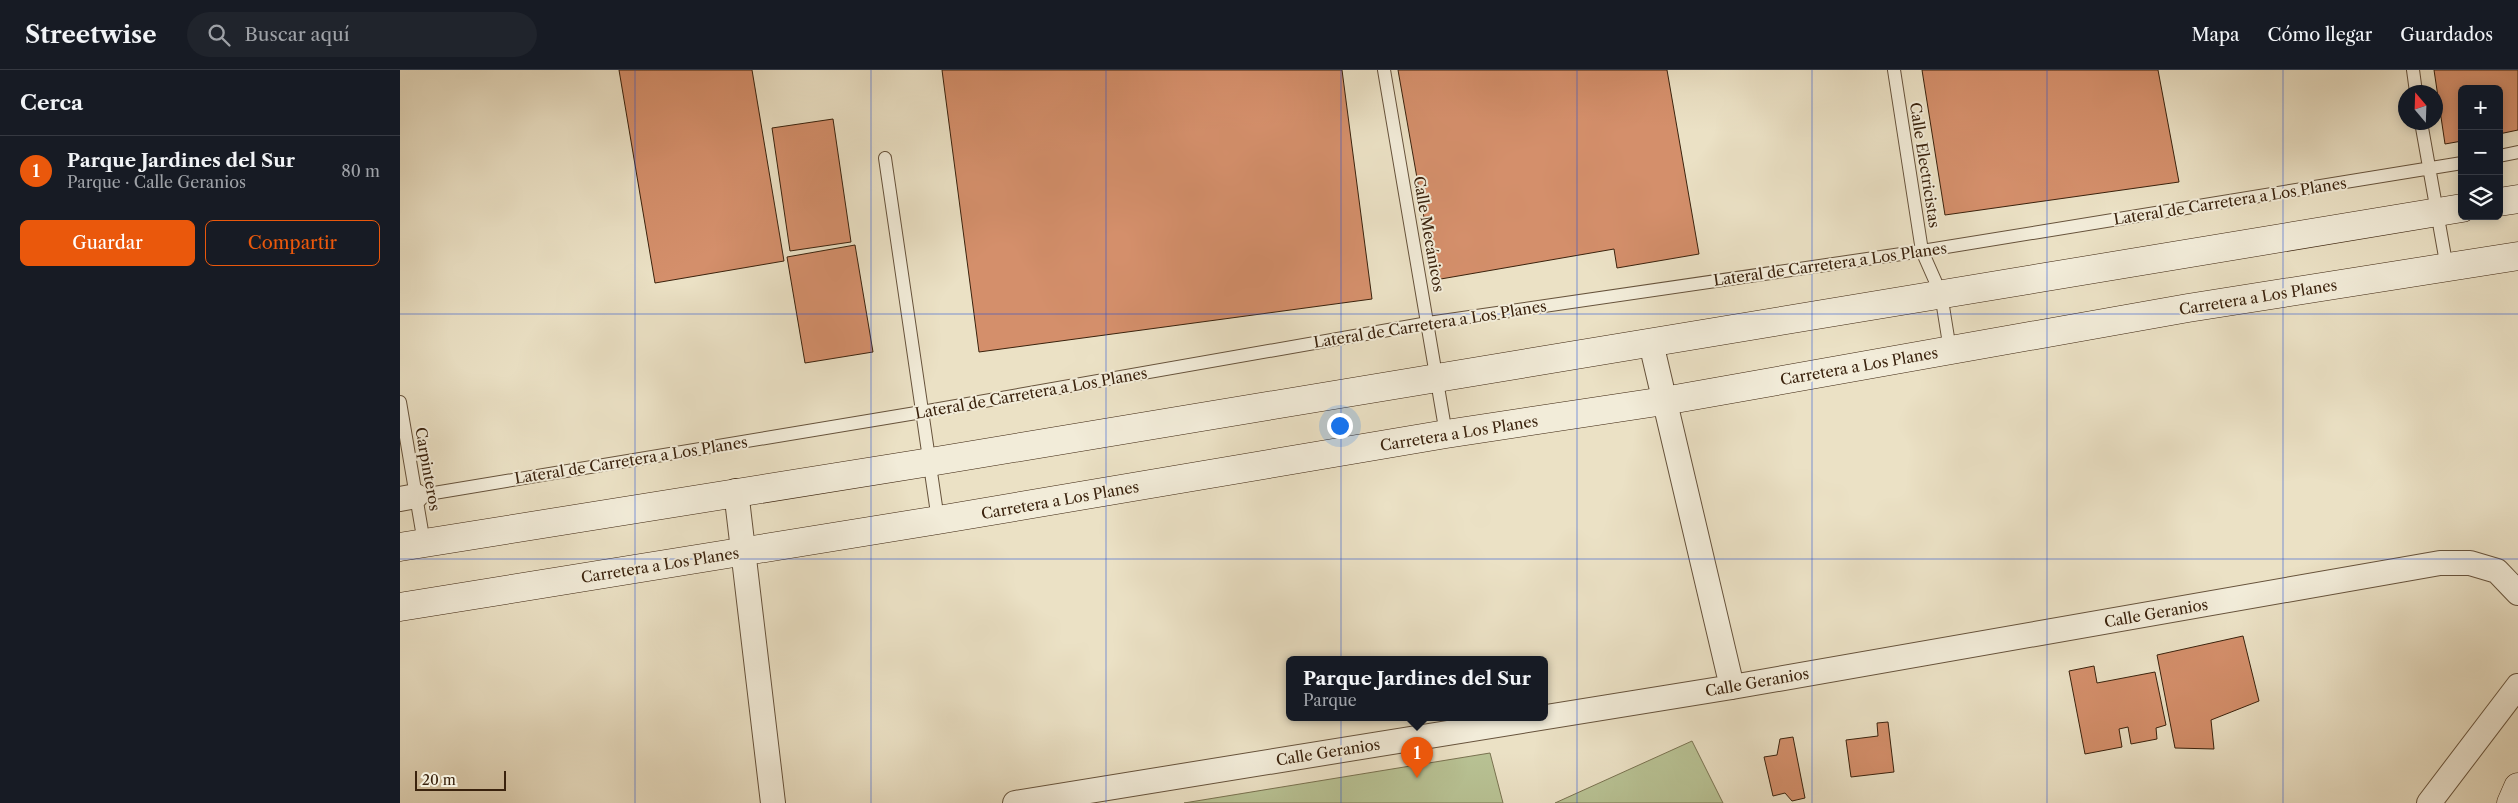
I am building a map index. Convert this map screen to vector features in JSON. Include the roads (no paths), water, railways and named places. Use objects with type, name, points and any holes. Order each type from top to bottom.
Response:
[{"type":"main road","points":[[2503,201],[2518,199]]},
{"type":"main road","points":[[412,545],[736,491],[930,462],[2449,210]]},
{"type":"main road","name":"Carretera a Los Planes","points":[[400,607],[938,520],[1446,434],[1664,400],[2188,308],[2518,256]]},
{"type":"main road","points":[[2511,803],[2518,787]]},
{"type":"street","points":[[1651,343],[1732,687]]},
{"type":"street","points":[[736,491],[772,803]]},
{"type":"street","name":"Calle Geranios","points":[[1548,717],[1732,687],[2440,563],[2470,563],[2497,571],[2518,592]]},
{"type":"street","points":[[2429,803],[2518,686]]},
{"type":"street","name":"Calle Geranios","points":[[1015,803],[1522,721]]},
{"type":"lane","name":"Calle Mecánicos","points":[[1384,70],[1446,434]]},
{"type":"lane","name":"Calle Electricistas","points":[[1894,70],[1922,251],[1941,294],[1950,350]]},
{"type":"lane","points":[[2413,70],[2415,85]]},
{"type":"lane","points":[[2422,130],[2428,169],[2449,210],[2447,268]]},
{"type":"lane","points":[[2503,155],[2518,152]]},
{"type":"lane","points":[[885,158],[938,520]]},
{"type":"lane","name":"Lateral de Carretera a Los Planes","points":[[408,497],[922,412],[1428,323],[1922,251],[2458,164]]},
{"type":"lane","name":"Carpinteros","points":[[400,402],[412,545]]},
{"type":"place","name":"Parque Jardines del Sur","points":[[1417,778]]}]
